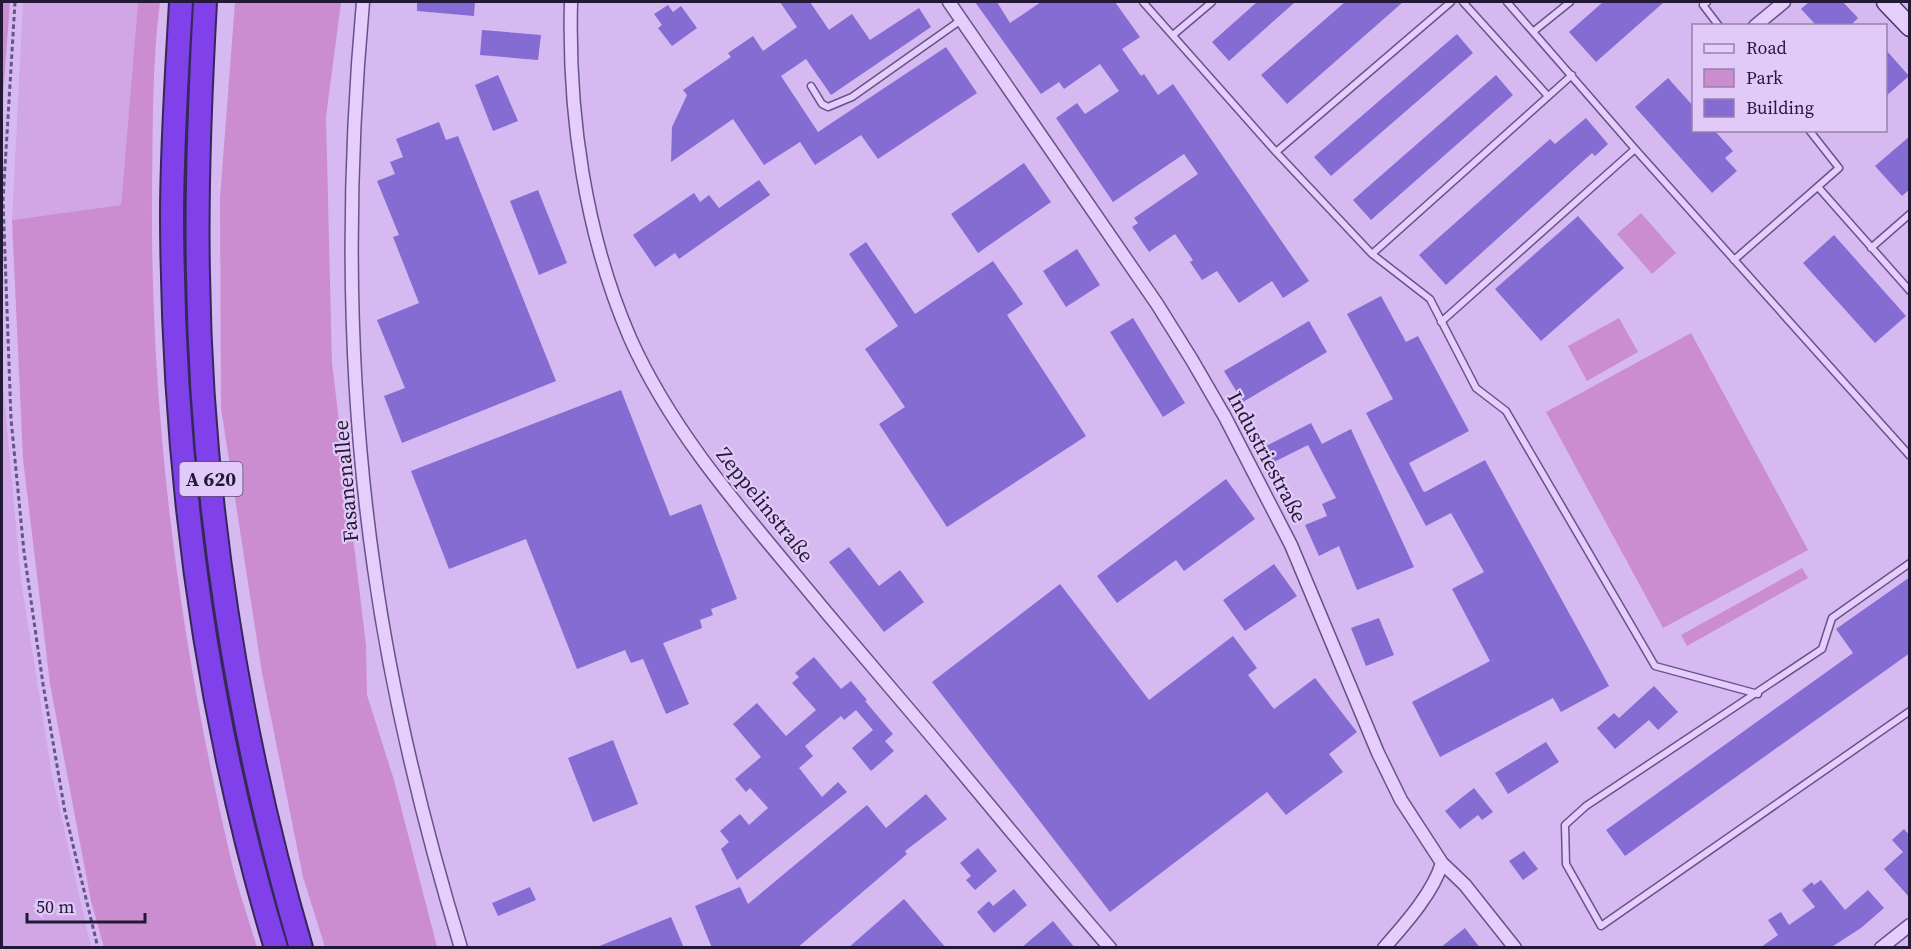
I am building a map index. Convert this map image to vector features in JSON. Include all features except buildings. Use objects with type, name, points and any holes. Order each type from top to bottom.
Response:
[{"type":"highway","name":"A 620","points":[[181,2],[174,119],[173,286],[178,393],[190,519],[213,680],[229,758],[276,948]]},
{"type":"highway","name":"A 620","points":[[205,2],[199,119],[198,277],[203,390],[214,517],[233,646],[254,758],[301,948]]},
{"type":"main road","points":[[1886,2],[1910,27]]},
{"type":"street","name":"Fasanenallee","points":[[363,2],[356,78],[352,303],[365,496],[391,671],[411,768],[432,852],[460,948]]},
{"type":"street","name":"Zeppelinstraße","points":[[571,2],[570,51],[574,104],[589,206],[615,296],[630,337],[656,389],[685,435],[728,492],[1110,948]]},
{"type":"street","name":"Industriestraße","points":[[949,2],[1157,304],[1225,417],[1291,545],[1386,771],[1401,800],[1442,863],[1465,885],[1515,948]]},
{"type":"street","points":[[1757,24],[1784,2]]},
{"type":"street","points":[[1384,948],[1409,919],[1436,880],[1442,863]]},
{"type":"street","points":[[1881,948],[1910,925]]},
{"type":"lane","points":[[1143,2],[1276,152],[1372,254],[1430,299],[1476,388],[1506,411],[1655,666],[1758,694]]},
{"type":"lane","points":[[1173,35],[1212,2]]},
{"type":"lane","points":[[1276,152],[1450,2]]},
{"type":"lane","points":[[1463,2],[1548,96]]},
{"type":"lane","points":[[1507,2],[1635,149],[1910,456]]},
{"type":"lane","points":[[1534,32],[1570,2]]},
{"type":"lane","points":[[1707,2],[1703,5],[1717,24]]},
{"type":"lane","points":[[1896,2],[1910,16]]},
{"type":"lane","points":[[811,86],[822,104],[828,107],[852,97],[962,20]]},
{"type":"lane","points":[[1372,254],[1572,75]]},
{"type":"lane","points":[[1734,260],[1839,168],[1811,132]]},
{"type":"lane","points":[[1441,322],[1635,149]]},
{"type":"lane","points":[[1818,187],[1910,291]]},
{"type":"lane","points":[[1870,248],[1910,214]]},
{"type":"lane","points":[[1910,563],[1832,618],[1822,649],[1758,694],[1586,806],[1565,825],[1566,864],[1601,926],[1910,711]]},
{"type":"path","points":[[15,2],[3,200],[11,419],[24,552],[43,684],[65,812],[98,948]]},
{"type":"shaded area","points":[[23,2],[138,2],[121,205],[12,220]]},
{"type":"shaded area","points":[[2,272],[3,385],[21,580],[52,775],[91,947],[2,947]]},
{"type":"green space","points":[[2,2],[10,2],[2,110]]},
{"type":"green space","points":[[138,2],[160,2],[153,95],[153,272],[156,356],[171,522],[195,687],[211,769],[232,863],[257,947],[104,947],[91,901],[50,684],[23,459],[12,220],[121,205]]},
{"type":"green space","points":[[235,2],[341,2],[326,117],[332,363],[366,645],[367,695],[394,780],[437,947],[325,947],[303,877],[262,673],[221,408],[220,198]]},
{"type":"green space","points":[[1641,213],[1676,253],[1652,274],[1617,234]]},
{"type":"green space","points":[[1619,318],[1638,352],[1587,381],[1568,346]]},
{"type":"green space","points":[[1691,333],[1808,550],[1663,628],[1546,412]]},
{"type":"green space","points":[[1802,568],[1808,578],[1687,646],[1681,635]]}]
